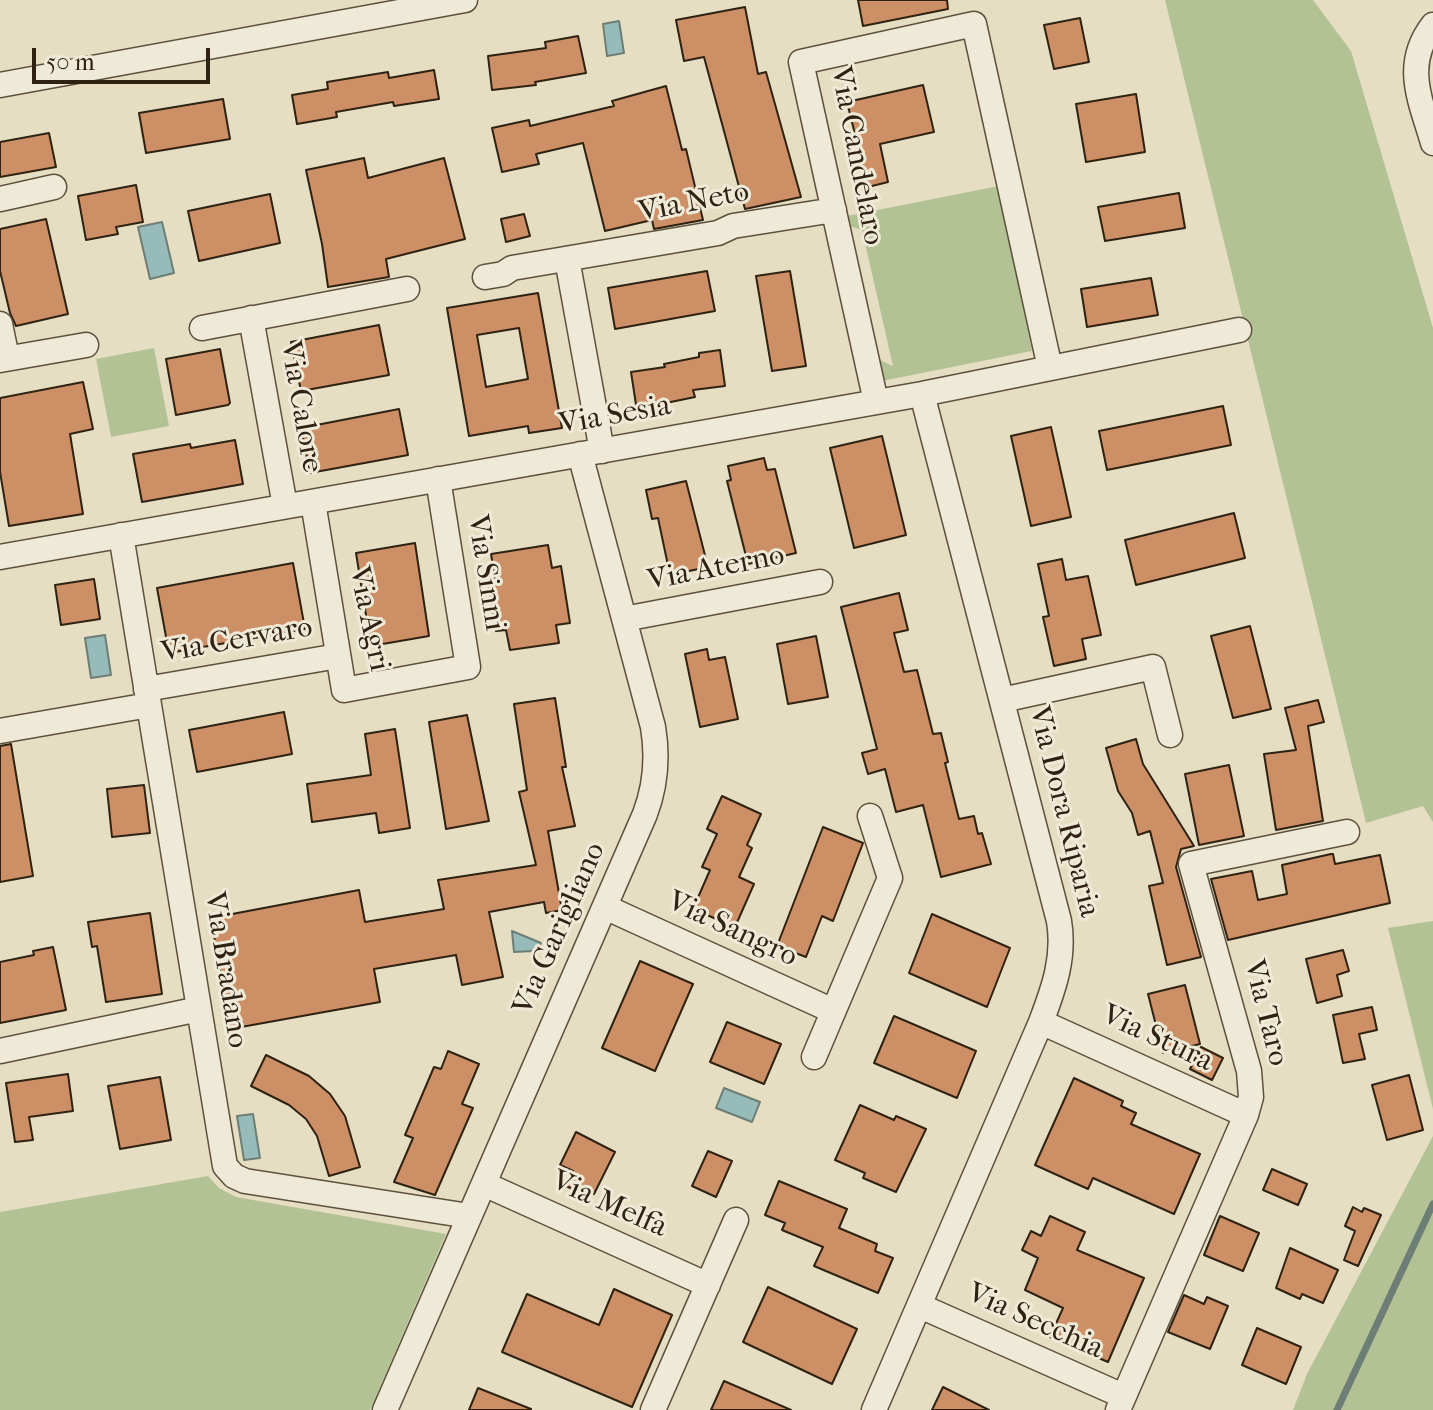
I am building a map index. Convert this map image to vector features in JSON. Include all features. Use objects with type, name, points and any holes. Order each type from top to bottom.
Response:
[{"type":"street","points":[[0,85],[465,0]]},
{"type":"street","name":"Via Candelaro","points":[[876,402],[801,62],[974,24],[1050,368]]},
{"type":"street","points":[[1433,25],[1416,60],[1414,80],[1433,143]]},
{"type":"street","points":[[0,199],[54,187]]},
{"type":"street","name":"Via Neto","points":[[485,277],[503,274],[512,268],[834,210]]},
{"type":"street","points":[[567,259],[591,452]]},
{"type":"street","name":"Via Calore","points":[[202,328],[407,289]]},
{"type":"street","name":"Via Calore","points":[[251,318],[285,506]]},
{"type":"street","points":[[0,324],[4,359],[86,345]]},
{"type":"street","name":"Via Sesia","points":[[0,557],[922,394],[1239,330]]},
{"type":"street","name":"Via Dora Riparia","points":[[874,1410],[1041,1022],[1059,969],[1061,933],[922,394]]},
{"type":"street","name":"Via Garigliano","points":[[385,1410],[649,805],[656,766],[653,727],[624,619],[591,452]]},
{"type":"street","name":"Via Sinni","points":[[410,678],[468,667],[438,479]]},
{"type":"street","name":"Via Agri","points":[[313,502],[344,690],[410,678]]},
{"type":"street","name":"Via Bradano","points":[[121,535],[224,1161],[234,1176],[245,1181],[469,1216]]},
{"type":"street","name":"Via Aterno","points":[[624,619],[820,582]]},
{"type":"street","name":"Via Cervaro","points":[[0,731],[338,656]]},
{"type":"street","points":[[1002,700],[1153,667],[1170,735]]},
{"type":"street","points":[[814,1057],[890,878],[870,816]]},
{"type":"street","name":"Via Taro","points":[[1120,1403],[1246,1115],[1251,1097],[1249,1071],[1191,864],[1347,832]]},
{"type":"street","name":"Via Sangro","points":[[605,907],[833,1011]]},
{"type":"street","points":[[0,1051],[199,1009]]},
{"type":"street","name":"Via Stura","points":[[1041,1022],[1246,1115]]},
{"type":"street","name":"Via Melfa","points":[[484,1184],[708,1285]]},
{"type":"street","points":[[653,1410],[736,1220]]},
{"type":"street","name":"Via Secchia","points":[[920,1306],[1120,1403]]},
{"type":"green space","points":[[1165,0],[1313,0],[1351,51],[1433,328],[1433,822],[1423,806],[1366,823]]},
{"type":"green space","points":[[999,186],[1032,351],[882,381],[878,359],[893,366],[862,230],[849,226],[847,216]]},
{"type":"green space","points":[[154,348],[169,426],[111,437],[96,359]]},
{"type":"green space","points":[[1433,921],[1433,1109],[1388,928]]},
{"type":"green space","points":[[1433,1136],[1433,1410],[1293,1410],[1307,1374]]},
{"type":"green space","points":[[208,1176],[219,1188],[236,1197],[446,1234],[370,1410],[0,1410],[0,1212]]},
{"type":"water","points":[[619,21],[624,53],[607,56],[603,24]]},
{"type":"water","points":[[162,222],[174,273],[150,279],[138,227]]},
{"type":"water","points":[[105,635],[111,675],[91,678],[85,638]]},
{"type":"water","points":[[512,931],[541,943],[537,953],[514,952]]},
{"type":"water","points":[[724,1088],[760,1102],[752,1122],[716,1108]]},
{"type":"water","points":[[253,1114],[260,1158],[244,1160],[237,1116]]},
{"type":"building","points":[[858,0],[947,0],[948,9],[863,26]]},
{"type":"building","points":[[745,7],[758,74],[766,72],[801,197],[745,209],[704,57],[684,61],[676,20]]},
{"type":"building","points":[[1080,18],[1089,62],[1054,69],[1044,25]]},
{"type":"building","points":[[578,36],[586,73],[535,82],[536,85],[492,90],[488,56],[546,48],[545,42]]},
{"type":"building","points":[[434,70],[439,99],[394,106],[393,102],[336,112],[337,117],[297,124],[292,95],[328,89],[327,82],[388,72],[389,78]]},
{"type":"building","points":[[923,85],[934,132],[880,144],[888,182],[868,187],[847,102]]},
{"type":"building","points":[[666,86],[682,150],[686,149],[703,220],[654,229],[652,220],[605,231],[583,143],[536,154],[539,164],[502,172],[492,128],[529,120],[530,126],[614,106],[612,101]]},
{"type":"building","points":[[1136,94],[1145,152],[1086,162],[1076,104]]},
{"type":"building","points":[[223,99],[230,139],[146,153],[139,113]]},
{"type":"building","points":[[49,133],[56,167],[0,177],[0,142]]},
{"type":"building","points":[[364,158],[368,178],[444,158],[465,239],[386,259],[389,277],[328,287],[306,170]]},
{"type":"building","points":[[136,185],[143,222],[116,227],[118,234],[86,240],[78,196]]},
{"type":"building","points":[[1179,193],[1185,228],[1105,241],[1098,207]]},
{"type":"building","points":[[270,194],[280,243],[199,261],[188,211]]},
{"type":"building","points":[[524,214],[530,236],[506,242],[501,219]]},
{"type":"building","points":[[46,219],[68,314],[16,326],[0,271],[0,229]]},
{"type":"building","points":[[707,271],[715,311],[615,329],[608,288]]},
{"type":"building","points":[[790,271],[806,366],[772,371],[756,276]]},
{"type":"building","points":[[1151,278],[1158,315],[1087,327],[1081,289]]},
{"type":"building","points":[[538,293],[562,428],[529,433],[528,426],[469,436],[447,308]],"holes":[[[519,328],[528,379],[486,387],[477,335]]]},
{"type":"building","points":[[379,325],[389,375],[301,391],[291,342]]},
{"type":"building","points":[[220,349],[230,403],[176,415],[166,359]]},
{"type":"building","points":[[720,350],[725,386],[693,390],[695,397],[661,404],[661,408],[637,411],[631,372],[665,367],[664,364],[699,357],[699,353]]},
{"type":"building","points":[[83,382],[93,429],[70,434],[83,514],[9,526],[0,472],[0,398]]},
{"type":"building","points":[[1223,406],[1231,445],[1107,470],[1099,431]]},
{"type":"building","points":[[399,409],[408,455],[310,473],[301,428]]},
{"type":"building","points":[[1051,427],[1071,517],[1031,526],[1011,436]]},
{"type":"building","points":[[882,436],[906,535],[854,548],[830,448]]},
{"type":"building","points":[[235,440],[243,484],[142,502],[133,454]]},
{"type":"building","points":[[764,458],[767,470],[775,469],[796,553],[748,564],[727,481],[731,480],[728,466]]},
{"type":"building","points":[[686,481],[708,567],[670,575],[658,518],[652,519],[646,490]]},
{"type":"building","points":[[1234,513],[1245,558],[1136,585],[1125,540]]},
{"type":"building","points":[[415,543],[429,636],[371,646],[356,553]]},
{"type":"building","points":[[548,545],[552,568],[561,566],[570,623],[556,625],[559,643],[510,650],[506,630],[496,631],[488,580],[495,579],[491,554]]},
{"type":"building","points":[[1062,559],[1066,580],[1088,576],[1101,635],[1082,639],[1086,659],[1054,666],[1043,617],[1049,616],[1038,564]]},
{"type":"building","points":[[293,563],[305,629],[169,653],[157,588]]},
{"type":"building","points":[[94,579],[100,619],[61,625],[55,585]]},
{"type":"building","points":[[899,593],[908,630],[894,633],[904,672],[917,670],[933,734],[941,733],[959,819],[974,816],[991,864],[941,877],[923,805],[896,812],[885,769],[868,774],[862,753],[877,749],[841,607]]},
{"type":"building","points":[[1250,626],[1271,709],[1233,718],[1211,636]]},
{"type":"building","points":[[816,636],[828,697],[788,704],[777,644]]},
{"type":"building","points":[[707,649],[709,660],[725,657],[738,719],[700,727],[685,654]]},
{"type":"building","points":[[555,698],[566,767],[562,767],[575,826],[548,831],[562,910],[546,913],[544,902],[489,912],[503,977],[462,985],[456,955],[374,969],[380,1002],[230,1029],[211,918],[359,890],[365,922],[444,909],[438,880],[536,865],[519,792],[527,790],[514,704]]},
{"type":"building","points":[[1318,700],[1324,722],[1308,726],[1323,821],[1276,830],[1264,754],[1296,750],[1285,708]]},
{"type":"building","points":[[284,712],[292,754],[197,772],[189,730]]},
{"type":"building","points":[[467,715],[489,821],[446,829],[429,722]]},
{"type":"building","points":[[395,729],[410,828],[379,833],[376,813],[312,822],[307,784],[371,775],[365,734]]},
{"type":"building","points":[[1136,739],[1143,764],[1194,846],[1181,849],[1176,867],[1201,957],[1167,965],[1149,886],[1163,883],[1150,831],[1138,835],[1132,813],[1118,791],[1106,748]]},
{"type":"building","points":[[11,744],[33,876],[0,882],[0,746]]},
{"type":"building","points":[[1229,765],[1244,836],[1199,845],[1185,774]]},
{"type":"building","points":[[144,785],[150,833],[112,837],[107,789]]},
{"type":"building","points":[[722,796],[761,814],[747,845],[752,848],[739,877],[754,884],[735,927],[693,909],[710,870],[702,867],[717,834],[707,829]]},
{"type":"building","points":[[823,827],[863,843],[833,921],[822,916],[806,957],[777,946]]},
{"type":"building","points":[[1333,854],[1335,864],[1380,855],[1390,903],[1228,940],[1211,879],[1252,871],[1258,900],[1287,894],[1282,865]]},
{"type":"building","points":[[150,913],[162,994],[106,1002],[97,946],[92,947],[88,922]]},
{"type":"building","points":[[932,914],[1010,948],[987,1007],[909,973]]},
{"type":"building","points":[[53,947],[66,1010],[0,1023],[0,962],[34,955],[33,951]]},
{"type":"building","points":[[1343,950],[1349,971],[1337,975],[1342,996],[1317,1003],[1306,959]]},
{"type":"building","points":[[640,961],[693,984],[655,1071],[602,1048]]},
{"type":"building","points":[[1185,985],[1200,1044],[1163,1053],[1148,994]]},
{"type":"building","points":[[1372,1007],[1377,1030],[1359,1034],[1365,1059],[1343,1063],[1333,1015]]},
{"type":"building","points":[[894,1016],[976,1051],[957,1098],[874,1063]]},
{"type":"building","points":[[727,1022],[781,1044],[764,1084],[710,1062]]},
{"type":"building","points":[[1201,1047],[1223,1058],[1212,1080],[1190,1069]]},
{"type":"building","points":[[448,1051],[479,1064],[462,1104],[473,1108],[435,1195],[394,1182],[413,1138],[405,1135],[434,1067],[441,1069]]},
{"type":"building","points":[[266,1055],[309,1076],[330,1094],[345,1116],[360,1167],[329,1176],[317,1136],[306,1119],[289,1105],[251,1086]]},
{"type":"building","points":[[68,1074],[73,1111],[29,1117],[33,1140],[15,1142],[6,1083]]},
{"type":"building","points":[[1409,1075],[1423,1130],[1387,1140],[1372,1085]]},
{"type":"building","points":[[160,1077],[171,1140],[120,1149],[108,1086]]},
{"type":"building","points":[[1074,1078],[1123,1101],[1121,1106],[1136,1113],[1131,1124],[1200,1154],[1174,1214],[1093,1178],[1088,1189],[1035,1165]]},
{"type":"building","points":[[860,1105],[894,1120],[896,1116],[926,1129],[896,1192],[863,1178],[865,1173],[835,1160]]},
{"type":"building","points":[[576,1132],[615,1152],[590,1197],[566,1186],[573,1171],[560,1165]]},
{"type":"building","points":[[708,1151],[732,1161],[716,1197],[692,1186]]},
{"type":"building","points":[[1272,1169],[1307,1184],[1298,1205],[1263,1190]]},
{"type":"building","points":[[779,1181],[847,1209],[839,1228],[877,1244],[875,1251],[893,1258],[878,1293],[814,1266],[823,1247],[782,1230],[785,1223],[765,1215]]},
{"type":"building","points":[[1353,1207],[1381,1215],[1358,1266],[1344,1260],[1355,1231],[1345,1226]]},
{"type":"building","points":[[1050,1216],[1085,1232],[1077,1250],[1144,1278],[1108,1362],[1050,1337],[1063,1308],[1025,1290],[1038,1258],[1022,1250],[1031,1231],[1041,1236]]},
{"type":"building","points":[[1220,1216],[1259,1233],[1243,1271],[1204,1255]]},
{"type":"building","points":[[1290,1248],[1338,1270],[1323,1303],[1302,1294],[1300,1299],[1276,1288]]},
{"type":"building","points":[[768,1287],[857,1329],[832,1384],[743,1342]]},
{"type":"building","points":[[614,1289],[672,1315],[632,1407],[502,1352],[527,1294],[599,1325]]},
{"type":"building","points":[[1184,1295],[1204,1304],[1207,1297],[1228,1306],[1210,1349],[1168,1332]]},
{"type":"building","points":[[1257,1328],[1301,1347],[1286,1384],[1242,1365]]},
{"type":"building","points":[[724,1381],[791,1410],[711,1410]]},
{"type":"building","points":[[943,1387],[989,1410],[932,1410]]},
{"type":"building","points":[[478,1388],[531,1409],[531,1410],[469,1410]]},
{"type":"waterway","points":[[1337,1410],[1433,1204]]}]
